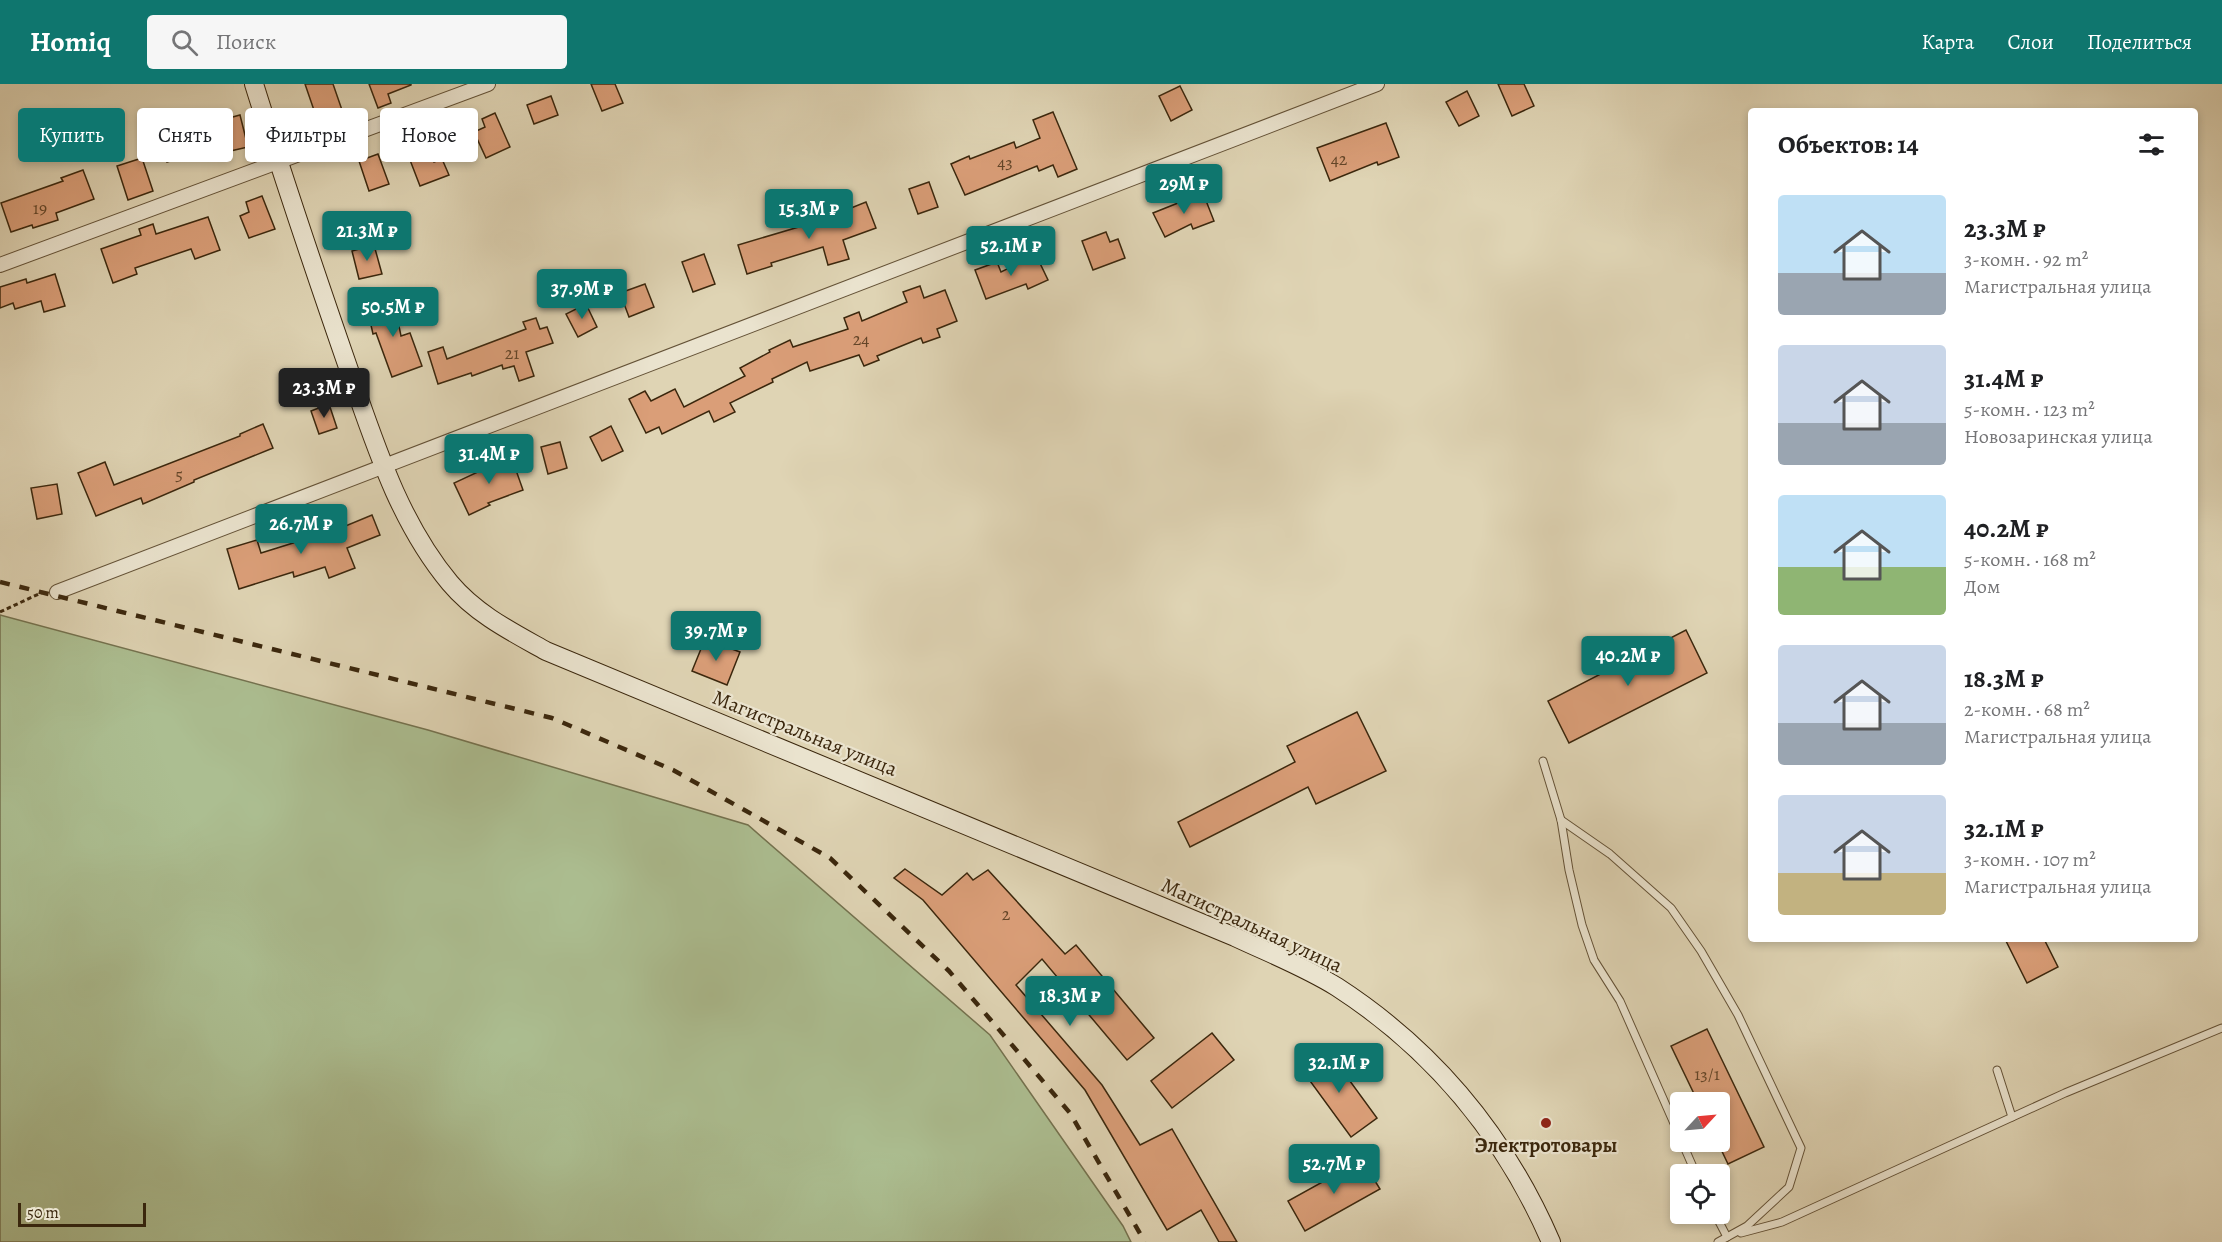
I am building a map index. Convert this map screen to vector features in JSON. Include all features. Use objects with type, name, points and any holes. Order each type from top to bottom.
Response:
[{"type":"main road","name":"Магистральная улица","points":[[254,84],[262,108]]},
{"type":"main road","name":"Магистральная улица","points":[[279,162],[383,466],[412,528],[451,584],[493,622],[546,651],[1235,937],[1295,964],[1335,986],[1410,1041],[1447,1079],[1477,1115],[1510,1162],[1532,1200],[1551,1242]]},
{"type":"street","points":[[368,129],[488,84]]},
{"type":"street","points":[[57,592],[1377,84]]},
{"type":"street","points":[[0,265],[279,162]]},
{"type":"lane","points":[[1543,761],[1561,820],[1569,870],[1582,925],[1594,960],[1620,1000],[1670,1114]]},
{"type":"lane","points":[[1561,820],[1610,854],[1671,908],[1701,951],[1738,1015],[1801,1148],[1789,1187],[1747,1227],[1718,1242]]},
{"type":"lane","points":[[1727,1238],[1782,1222],[2065,1093],[2222,1028]]},
{"type":"lane","points":[[1996,1070],[2012,1117]]},
{"type":"lane","points":[[1720,1224],[1727,1238]]},
{"type":"path","points":[[0,612],[42,592],[57,592]]},
{"type":"green space","points":[[0,615],[428,730],[748,825],[990,1035],[1123,1226],[1131,1242],[0,1242]]},
{"type":"building","points":[[305,84],[333,84],[341,108],[313,108]]},
{"type":"building","points":[[369,84],[411,85],[388,94],[391,103],[378,108]]},
{"type":"building","points":[[591,84],[615,84],[623,103],[602,111]]},
{"type":"building","points":[[1498,84],[1524,84],[1534,106],[1512,116]]},
{"type":"building","points":[[1180,86],[1192,110],[1171,121],[1159,96]]},
{"type":"building","points":[[1467,91],[1479,116],[1459,126],[1446,102]]},
{"type":"building","points":[[551,96],[558,115],[534,124],[527,105]]},
{"type":"building","points":[[1053,112],[1077,169],[1058,177],[1053,165],[1039,171],[1037,166],[965,195],[951,164],[1014,142],[1016,148],[1040,138],[1033,120]]},
{"type":"building","points":[[495,113],[510,147],[486,158],[478,141],[478,130],[485,127],[482,119]]},
{"type":"building","points":[[240,115],[245,135],[245,148],[233,150],[233,117]]},
{"type":"building","points":[[1386,123],[1399,157],[1378,165],[1377,162],[1330,181],[1317,148]]},
{"type":"building","points":[[378,154],[389,184],[369,191],[359,162],[368,162],[368,158]]},
{"type":"building","points":[[137,160],[137,162],[143,162],[153,191],[128,200],[117,166]]},
{"type":"building","points":[[411,162],[443,162],[449,175],[420,186]]},
{"type":"building","points":[[83,170],[94,199],[56,213],[58,220],[11,232],[1,203],[63,181],[61,178]]},
{"type":"building","points":[[929,182],[938,207],[918,214],[909,189]]},
{"type":"building","points":[[1203,193],[1214,221],[1193,229],[1191,224],[1165,237],[1153,213]]},
{"type":"building","points":[[262,196],[275,229],[249,238],[240,216],[249,212],[246,202]]},
{"type":"building","points":[[866,202],[876,228],[843,240],[849,259],[828,265],[823,247],[771,263],[772,266],[747,274],[738,245],[836,216],[836,214]]},
{"type":"building","points":[[208,217],[220,250],[195,259],[191,249],[135,268],[137,274],[113,283],[101,249],[141,235],[139,229],[153,224],[156,234]]},
{"type":"building","points":[[1106,232],[1110,242],[1118,239],[1125,258],[1093,270],[1082,241]]},
{"type":"building","points":[[374,245],[382,274],[359,279],[352,251]]},
{"type":"building","points":[[704,254],[715,284],[693,292],[682,262]]},
{"type":"building","points":[[1036,255],[1048,280],[1028,289],[1026,284],[986,299],[975,270],[997,262],[1001,272]]},
{"type":"building","points":[[55,274],[65,306],[44,312],[41,301],[15,309],[13,303],[0,308],[0,287],[26,279],[27,283]]},
{"type":"building","points":[[645,284],[654,307],[629,317],[620,293]]},
{"type":"building","points":[[920,286],[924,298],[945,290],[957,321],[937,329],[940,337],[923,343],[921,338],[877,356],[879,360],[864,366],[859,355],[810,371],[807,362],[730,403],[735,412],[714,422],[709,411],[662,434],[659,427],[646,433],[629,399],[645,391],[651,401],[675,389],[684,407],[745,376],[740,368],[770,352],[769,350],[790,340],[793,347],[848,329],[844,318],[859,312],[862,321],[907,302],[903,292]]},
{"type":"building","points":[[393,297],[401,336],[410,333],[422,366],[392,377],[376,333],[373,334],[366,303]]},
{"type":"building","points":[[586,304],[597,327],[578,337],[566,314]]},
{"type":"building","points":[[536,318],[540,329],[547,327],[553,343],[526,352],[534,376],[519,381],[514,366],[503,369],[502,365],[472,376],[471,373],[438,384],[428,352],[443,347],[447,359],[526,329],[523,322]]},
{"type":"building","points":[[329,404],[337,428],[319,434],[311,411]]},
{"type":"building","points":[[263,424],[273,448],[194,480],[194,482],[143,504],[141,498],[96,516],[78,473],[105,462],[114,485],[240,436]]},
{"type":"building","points":[[611,426],[623,451],[602,461],[590,437]]},
{"type":"building","points":[[560,442],[567,468],[548,474],[541,447]]},
{"type":"building","points":[[511,456],[523,490],[488,503],[490,505],[469,515],[454,483],[493,465],[492,463]]},
{"type":"building","points":[[57,484],[62,514],[37,519],[31,488]]},
{"type":"building","points":[[372,515],[380,535],[347,548],[355,568],[329,578],[325,567],[294,577],[293,572],[239,589],[227,549],[257,540],[261,553],[306,539],[307,542]]},
{"type":"building","points":[[1686,630],[1707,673],[1569,743],[1548,701]]},
{"type":"building","points":[[705,639],[740,652],[727,685],[692,671]]},
{"type":"building","points":[[1357,712],[1386,771],[1316,804],[1308,787],[1190,847],[1178,822],[1295,762],[1287,746]]},
{"type":"building","points":[[905,869],[942,895],[967,873],[973,880],[988,870],[1065,954],[1076,945],[1154,1038],[1127,1060],[1042,959],[1016,985],[1102,1085],[1140,1145],[1172,1129],[1237,1242],[1219,1242],[1201,1210],[1167,1230],[1085,1090],[923,900],[894,878]]},
{"type":"building","points":[[2006,942],[2046,942],[2058,967],[2027,983]]},
{"type":"building","points":[[1707,1029],[1764,1147],[1728,1164],[1722,1152],[1730,1152],[1730,1092],[1693,1092],[1671,1046]]},
{"type":"building","points":[[1212,1033],[1234,1060],[1172,1108],[1151,1081]]},
{"type":"building","points":[[1328,1051],[1377,1118],[1351,1137],[1302,1070]]},
{"type":"building","points":[[1362,1160],[1380,1189],[1305,1231],[1288,1201]]},
{"type":"railway","points":[[0,582],[552,718],[673,770],[830,858],[949,971],[1070,1113],[1145,1242]]},
{"type":"place","name":"Электротовары","points":[[1546,1123]]}]
